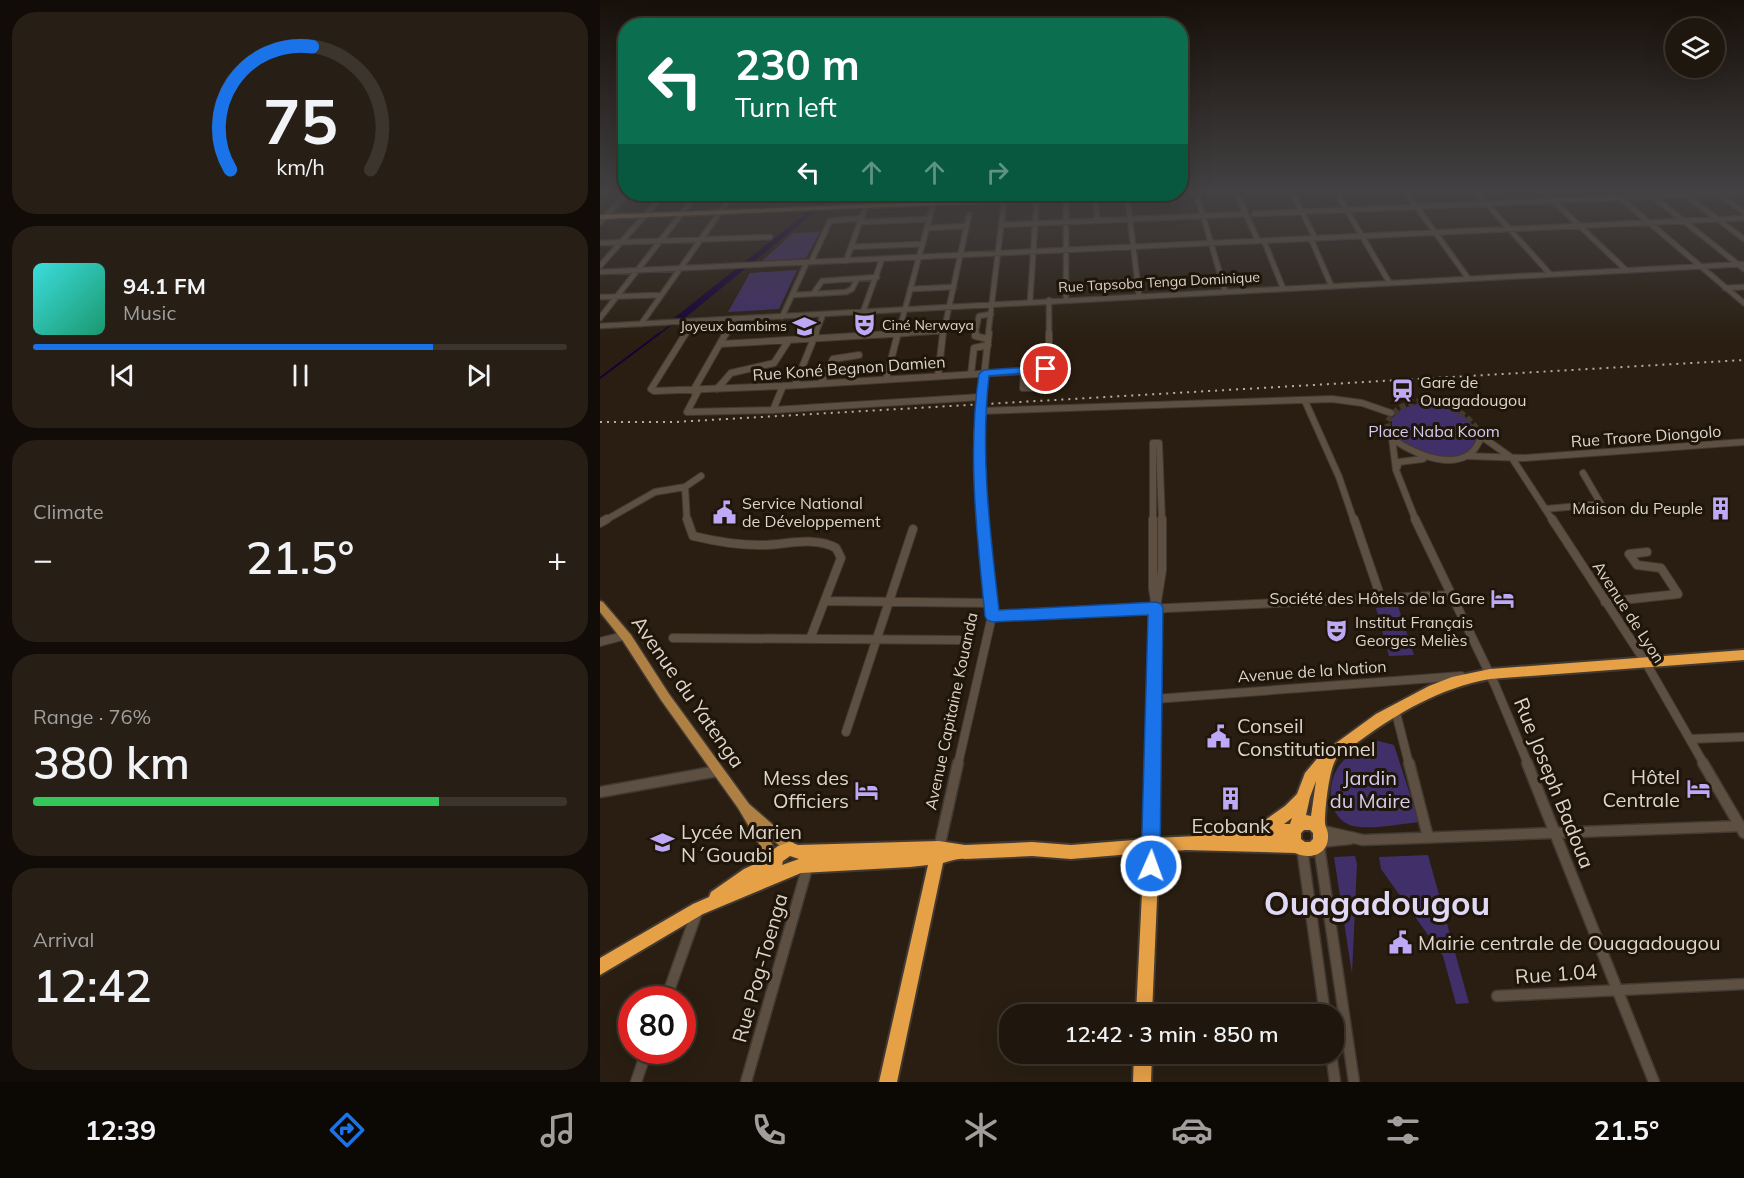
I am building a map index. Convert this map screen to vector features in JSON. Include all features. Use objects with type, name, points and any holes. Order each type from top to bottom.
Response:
[{"type":"highway","points":[[1301,847],[1294,839],[1302,799],[1321,762],[1378,718],[1450,683],[1472,676],[1490,674],[1744,655]]},
{"type":"highway","points":[[781,867],[938,853],[1032,849],[1071,852],[1152,844],[1186,843],[1314,849],[1319,836],[1323,779],[1331,754]]},
{"type":"highway","points":[[1260,832],[1290,811],[1302,799]]},
{"type":"highway","points":[[1186,843],[1296,828],[1307,822],[1319,836]]},
{"type":"highway","points":[[1144,1004],[1152,844]]},
{"type":"highway","points":[[600,967],[700,908],[781,867],[798,863],[795,851],[938,853]]},
{"type":"highway","name":"Avenue Capitaine Kouanda","points":[[888,1082],[938,853]]},
{"type":"highway","points":[[1142,1082],[1143,1064]]},
{"type":"main road","name":"Avenue du Yatenga","points":[[600,605],[742,804],[781,867]]},
{"type":"main road","name":"Avenue du Yatenga","points":[[742,804],[795,851]]},
{"type":"street","points":[[600,266],[620,242]]},
{"type":"street","points":[[600,318],[659,242]]},
{"type":"street","points":[[641,324],[698,242]]},
{"type":"street","points":[[782,317],[819,242]]},
{"type":"street","points":[[846,261],[853,242]]},
{"type":"street","points":[[938,376],[943,332],[963,242]]},
{"type":"street","name":"Avenue Capitaine Kouanda","points":[[938,853],[992,616],[980,499],[980,411],[999,242]]},
{"type":"street","points":[[1030,302],[1033,242]]},
{"type":"street","points":[[1066,299],[1067,242]]},
{"type":"street","points":[[1133,242],[1139,296]]},
{"type":"street","points":[[600,272],[1236,242]]},
{"type":"street","points":[[1262,242],[1283,288]]},
{"type":"street","points":[[1315,242],[1331,285]]},
{"type":"street","points":[[1365,242],[1389,282]]},
{"type":"street","points":[[1444,242],[1468,278]]},
{"type":"street","points":[[1521,242],[1550,274]]},
{"type":"street","points":[[1597,242],[1626,270]]},
{"type":"street","points":[[1673,242],[1744,303]]},
{"type":"street","points":[[1712,242],[1741,264],[1744,269]]},
{"type":"street","points":[[851,248],[923,244],[886,379]]},
{"type":"street","points":[[1211,244],[1225,291]]},
{"type":"street","points":[[863,312],[882,259]]},
{"type":"street","name":"Rue Tapsoba Tenga Dominique","points":[[600,326],[1741,264]]},
{"type":"street","points":[[813,294],[822,281],[877,277]]},
{"type":"street","points":[[792,295],[849,291],[857,279]]},
{"type":"street","points":[[910,289],[954,287]]},
{"type":"street","points":[[1725,288],[1744,287]]},
{"type":"street","points":[[600,297],[662,295]]},
{"type":"street","name":"Rue Koné Begnon Damien","points":[[693,322],[651,389],[659,392],[695,391],[984,374],[1049,367],[1049,300]]},
{"type":"street","points":[[988,342],[975,336],[980,316],[991,314]]},
{"type":"street","points":[[795,385],[823,315]]},
{"type":"street","points":[[734,320],[695,391],[687,412],[773,410],[981,397]]},
{"type":"street","points":[[720,344],[943,332]]},
{"type":"street","points":[[717,389],[731,373],[774,363],[789,340]]},
{"type":"street","points":[[971,374],[974,348],[988,342]]},
{"type":"street","points":[[821,383],[833,358],[859,355]]},
{"type":"street","points":[[1024,371],[1023,388],[1045,388]]},
{"type":"street","points":[[773,410],[783,386]]},
{"type":"street","points":[[980,411],[1347,399],[1391,413]]},
{"type":"street","points":[[1305,400],[1339,477],[1381,598]]},
{"type":"street","points":[[1465,456],[1478,446],[1480,436],[1512,458]]},
{"type":"street","points":[[1396,470],[1392,438],[1409,451],[1432,459]]},
{"type":"street","name":"Rue Traore Diongolo","points":[[1512,458],[1744,442]]},
{"type":"street","points":[[1152,844],[1156,608],[1153,589],[1153,443],[1159,443],[1161,588],[1156,608]]},
{"type":"street","points":[[1396,470],[1399,462],[1406,460],[1450,460],[1465,456],[1512,458]]},
{"type":"street","name":"Avenue de Lyon","points":[[1512,458],[1646,663],[1742,828]]},
{"type":"street","name":"Rue Joseph Badoua","points":[[1396,470],[1407,503],[1490,674],[1556,832],[1654,1082]]},
{"type":"street","points":[[1545,509],[1601,504],[1583,473]]},
{"type":"street","points":[[600,523],[655,492],[685,487],[701,476]]},
{"type":"street","points":[[685,487],[685,506],[689,530],[693,536],[715,542],[833,545],[839,551],[841,558],[810,639]]},
{"type":"street","points":[[846,732],[913,529]]},
{"type":"street","points":[[1605,602],[1678,594],[1661,568],[1637,566],[1629,554],[1647,552]]},
{"type":"street","points":[[992,616],[1451,595]]},
{"type":"street","points":[[825,600],[991,603]]},
{"type":"street","points":[[600,642],[623,636]]},
{"type":"street","points":[[673,638],[959,640]]},
{"type":"street","name":"Avenue de la Nation","points":[[1155,699],[1472,676]]},
{"type":"street","points":[[1395,709],[1428,837]]},
{"type":"street","points":[[1690,739],[1744,736]]},
{"type":"street","points":[[600,792],[718,771]]},
{"type":"street","points":[[1337,1004],[1319,836],[1350,839],[1742,828]]},
{"type":"street","points":[[1301,847],[1325,1004]]},
{"type":"street","name":"Rue Pog-Toenga","points":[[746,1082],[808,864]]},
{"type":"street","points":[[671,986],[700,908]]},
{"type":"street","name":"Rue 1.04","points":[[1497,996],[1616,988],[1744,984]]},
{"type":"street","points":[[1344,1041],[1354,1082]]},
{"type":"street","points":[[636,1082],[642,1064]]},
{"type":"street","points":[[1333,1064],[1335,1082]]},
{"type":"green space","points":[[782,242],[814,242],[806,258],[762,261]]},
{"type":"green space","points":[[797,270],[779,309],[728,312],[750,273]]},
{"type":"green space","name":"Place Naba Koom","points":[[1417,404],[1443,406],[1462,414],[1473,425],[1476,437],[1472,448],[1461,455],[1444,458],[1420,452],[1403,444],[1392,430],[1392,418],[1401,409]]},
{"type":"green space","points":[[1398,606],[1414,655],[1389,656],[1376,608]]},
{"type":"green space","name":"Jardin du Maire","points":[[1375,740],[1394,745],[1419,822],[1360,827],[1344,822],[1337,815],[1331,797],[1333,777],[1344,760]]},
{"type":"green space","points":[[1428,855],[1469,1003],[1456,1004],[1443,956],[1381,869],[1379,857]]},
{"type":"green space","points":[[1355,856],[1357,864],[1352,974],[1334,857]]},
{"type":"waterway","points":[[672,324],[774,242]]},
{"type":"waterway","points":[[658,335],[672,324]]},
{"type":"waterway","points":[[600,378],[660,333]]},
{"type":"tunnel","points":[[1392,438],[1387,423],[1396,411],[1408,404],[1421,401],[1436,402],[1450,407],[1473,424],[1481,436]]},
{"type":"railway","points":[[600,422],[675,422],[1744,360]]},
{"type":"place","name":"Ciné Nerwaya","points":[[864,325]]},
{"type":"place","name":"Joyeux bambims","points":[[805,326]]},
{"type":"place","name":"Gare de Ouagadougou","points":[[1402,391]]},
{"type":"place","name":"Maison du Peuple","points":[[1721,508]]},
{"type":"place","name":"Service National de Développement","points":[[724,512]]},
{"type":"place","name":"Société des Hôtels de la Gare","points":[[1503,598]]},
{"type":"place","name":"Institut Français Georges Meliès","points":[[1337,631]]},
{"type":"place","name":"Conseil Constitutionnel","points":[[1219,737]]},
{"type":"place","name":"Hôtel Centrale","points":[[1698,788]]},
{"type":"place","name":"Mess des Officiers","points":[[867,790]]},
{"type":"place","name":"Ecobank","points":[[1231,799]]},
{"type":"place","name":"Lycée Marien N´Gouabi","points":[[663,843]]},
{"type":"place","name":"Mairie centrale de Ouagadougou","points":[[1400,943]]},
{"type":"district","name":"Ouagadougou","points":[[1377,903]]},
{"type":"route","points":[[1046,369],[984,374],[980,406],[980,499],[992,616],[1156,608],[1151,866]]}]
